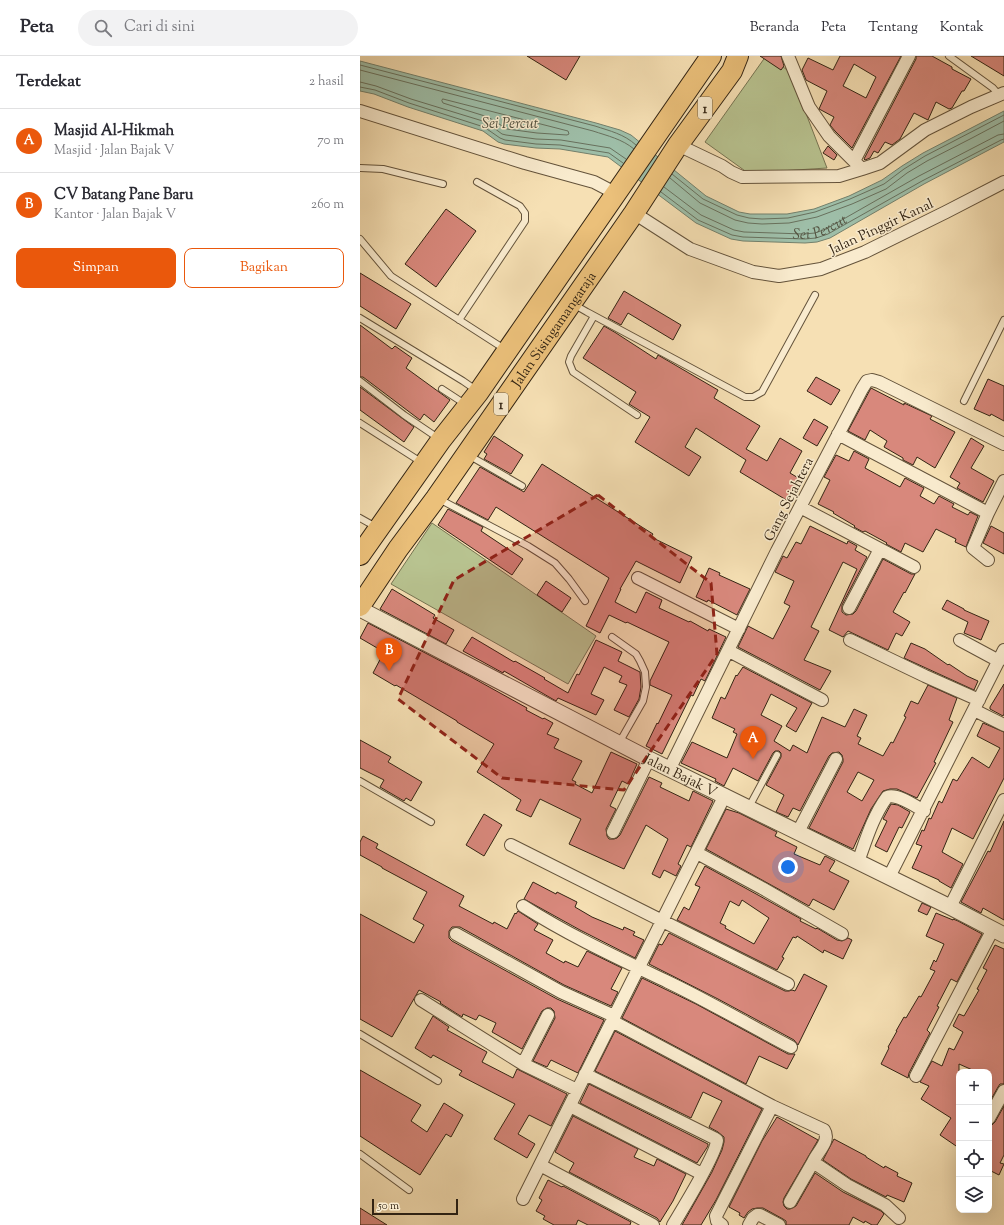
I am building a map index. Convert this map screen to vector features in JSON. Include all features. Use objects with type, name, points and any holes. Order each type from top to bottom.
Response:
[{"type":"highway","name":"Jalan Sisingamangaraja","points":[[360,607],[398,549],[436,498],[638,208],[678,145],[734,63],[748,56]]},
{"type":"highway","name":"Jalan Sisingamangaraja","points":[[360,555],[424,464],[473,399],[618,192],[707,59]]},
{"type":"street","points":[[788,56],[810,107],[829,136],[858,165]]},
{"type":"street","points":[[858,165],[909,56]]},
{"type":"street","points":[[678,145],[742,177],[839,176],[858,165],[880,162],[925,130],[1001,94]]},
{"type":"street","points":[[360,111],[525,163],[594,182],[618,192]]},
{"type":"street","name":"Jalan Pinggir Kanal","points":[[638,208],[690,249],[753,272],[779,276],[821,269],[865,252],[1004,182]]},
{"type":"street","name":"Gang Sejahtera","points":[[670,768],[800,508],[865,383],[872,380],[1004,444]]},
{"type":"street","points":[[838,434],[988,513]]},
{"type":"street","points":[[988,560],[973,548],[973,545],[1004,481]]},
{"type":"street","points":[[800,508],[914,567]]},
{"type":"street","points":[[849,608],[880,549]]},
{"type":"street","points":[[638,578],[739,629]]},
{"type":"street","name":"Jalan Bajak V","points":[[360,607],[649,759],[750,807],[998,932]]},
{"type":"street","points":[[850,640],[918,673],[976,705],[1004,725]]},
{"type":"street","points":[[889,877],[924,811],[1001,656],[960,640]]},
{"type":"street","points":[[728,651],[822,700]]},
{"type":"street","points":[[613,832],[649,759]]},
{"type":"street","points":[[798,832],[836,759]]},
{"type":"street","points":[[523,1199],[725,795]]},
{"type":"street","points":[[858,862],[871,827],[887,797],[892,796],[899,798],[924,811]]},
{"type":"street","points":[[950,907],[1004,800]]},
{"type":"street","points":[[511,845],[788,984]]},
{"type":"street","points":[[697,853],[842,934]]},
{"type":"street","points":[[523,906],[566,932],[600,950],[668,982],[791,1047]]},
{"type":"street","points":[[916,1076],[998,932]]},
{"type":"street","points":[[456,934],[772,1106],[824,1130],[827,1136],[826,1141],[790,1202]]},
{"type":"street","points":[[421,1000],[523,1064],[577,1090]]},
{"type":"street","points":[[523,1064],[548,1015]]},
{"type":"street","points":[[585,1074],[716,1139],[715,1149],[673,1225]]},
{"type":"street","points":[[992,1113],[1004,1091]]},
{"type":"street","points":[[570,1106],[702,1174]]},
{"type":"street","points":[[722,1225],[717,1220],[716,1216],[772,1106]]},
{"type":"street","points":[[813,1162],[847,1185],[885,1205],[899,1218]]},
{"type":"street","points":[[540,1165],[653,1225]]},
{"type":"street","points":[[749,1225],[755,1216],[760,1215],[779,1225]]},
{"type":"lane","points":[[949,56],[1001,94]]},
{"type":"lane","points":[[360,168],[383,169],[443,184]]},
{"type":"lane","points":[[459,320],[525,221],[525,213],[520,206],[477,182]]},
{"type":"lane","points":[[360,239],[391,276],[507,350]]},
{"type":"lane","points":[[572,303],[745,397],[753,397],[762,392],[815,295]]},
{"type":"lane","points":[[594,316],[571,356],[569,362],[572,372],[637,415]]},
{"type":"lane","points":[[360,318],[463,381],[473,399]]},
{"type":"lane","points":[[964,401],[1004,320]]},
{"type":"lane","points":[[360,382],[404,415],[442,440]]},
{"type":"lane","points":[[442,389],[452,395],[473,399]]},
{"type":"lane","points":[[360,423],[424,464]]},
{"type":"lane","points":[[466,454],[522,486]]},
{"type":"lane","points":[[436,498],[528,546],[555,563],[585,600]]},
{"type":"lane","points":[[360,518],[379,528]]},
{"type":"lane","points":[[612,637],[636,654],[645,672],[646,687],[643,701],[619,743]]},
{"type":"lane","points":[[750,807],[777,754]]},
{"type":"lane","points":[[360,782],[431,822]]},
{"type":"lane","points":[[360,1034],[438,1081]]},
{"type":"lane","points":[[360,1154],[409,1190]]},
{"type":"highlighted area","points":[[598,495],[711,583],[717,654],[624,790],[502,778],[398,699],[454,580]]},
{"type":"shaded area","points":[[766,56],[790,72],[827,168],[748,173],[705,142]]},
{"type":"shaded area","points":[[432,523],[596,636],[568,684],[391,584]]},
{"type":"water","name":"Sei Percut","points":[[360,61],[620,130],[631,135],[706,196],[739,212],[750,214],[787,214],[814,209],[849,196],[882,180],[923,153],[1004,111],[1004,142],[924,184],[830,238],[817,242],[805,243],[743,241],[731,239],[696,223],[608,157],[560,149],[504,144],[498,142],[483,131],[408,107],[374,94],[360,91]]},
{"type":"building","points":[[527,56],[580,56],[566,80]]},
{"type":"building","points":[[760,56],[781,56],[784,66],[781,70]]},
{"type":"building","points":[[840,56],[901,56],[852,148],[830,125],[834,117],[819,109],[827,91],[806,80],[802,70],[808,58],[833,70]],"holes":[[[854,64],[876,77],[866,98],[843,86]]]},
{"type":"building","points":[[916,56],[932,56],[971,79],[952,108],[949,109],[936,102],[928,120],[914,113],[900,139],[892,145],[885,142],[878,153],[874,151],[870,158],[865,160],[864,159],[916,59]]},
{"type":"building","points":[[971,56],[1004,56],[1004,76]]},
{"type":"building","points":[[828,146],[837,155],[834,160],[823,153]]},
{"type":"building","points":[[446,209],[476,231],[436,287],[405,264]]},
{"type":"building","points":[[360,273],[411,304],[396,329],[360,306]]},
{"type":"building","points":[[624,291],[681,325],[673,340],[628,313],[621,325],[608,318]]},
{"type":"building","points":[[360,325],[392,349],[395,346],[412,358],[406,368],[450,400],[434,422],[424,414],[420,420],[363,377],[360,377]]},
{"type":"building","points":[[604,326],[656,359],[658,355],[718,390],[714,398],[760,426],[746,449],[767,461],[780,438],[802,451],[790,473],[800,479],[788,501],[740,472],[746,460],[696,428],[685,447],[701,457],[689,476],[635,442],[650,417],[629,404],[636,392],[583,358]]},
{"type":"building","points":[[816,377],[840,390],[831,405],[807,391]]},
{"type":"building","points":[[988,379],[1004,386],[1004,421],[991,414],[990,416],[974,409]]},
{"type":"building","points":[[360,387],[414,427],[404,442],[360,410]]},
{"type":"building","points":[[871,388],[904,405],[904,403],[932,416],[930,419],[955,432],[935,468],[917,457],[913,465],[903,460],[903,458],[884,447],[887,441],[870,430],[865,440],[848,431]]},
{"type":"building","points":[[814,419],[828,427],[817,446],[803,438]]},
{"type":"building","points":[[494,436],[523,455],[511,474],[484,459],[487,454],[484,452]]},
{"type":"building","points":[[971,438],[984,446],[971,468],[994,481],[983,502],[957,488],[960,483],[950,477]]},
{"type":"building","points":[[854,451],[869,459],[865,468],[900,487],[905,478],[924,488],[920,496],[934,504],[939,496],[954,504],[952,507],[968,515],[970,512],[978,516],[966,547],[955,542],[956,539],[936,529],[923,552],[905,543],[901,552],[865,531],[863,532],[854,527],[855,526],[833,513],[834,512],[818,504],[830,480],[824,477],[836,455],[849,461]]},
{"type":"building","points":[[542,464],[653,534],[651,537],[692,557],[680,583],[636,561],[620,589],[615,602],[636,613],[646,592],[662,600],[659,608],[689,622],[690,621],[708,631],[709,629],[726,637],[705,681],[701,679],[693,696],[691,695],[662,754],[646,746],[672,695],[650,685],[650,681],[669,642],[609,615],[600,633],[586,626],[609,578],[496,507],[488,520],[456,503],[480,467],[524,492]]},
{"type":"building","points":[[448,509],[483,527],[481,531],[523,559],[512,575],[438,525]]},
{"type":"building","points":[[810,526],[847,544],[848,541],[857,546],[855,550],[867,557],[842,605],[842,612],[846,615],[853,614],[856,611],[883,559],[911,574],[915,574],[893,612],[910,622],[902,636],[896,633],[888,650],[848,631],[843,637],[829,630],[857,569],[843,562],[811,627],[819,631],[804,660],[831,671],[820,690],[738,647],[748,626],[773,639],[790,606],[784,603],[794,581],[775,572],[783,556],[787,558],[796,542],[801,544]]},
{"type":"building","points":[[991,526],[1004,533],[1004,554],[983,543]]},
{"type":"building","points":[[709,568],[720,573],[719,575],[750,589],[737,615],[708,600],[707,602],[696,597]]},
{"type":"building","points":[[546,581],[571,598],[562,612],[537,595]]},
{"type":"building","points":[[392,589],[435,615],[433,618],[454,630],[446,644],[380,609]]},
{"type":"building","points":[[947,600],[964,610],[989,621],[981,640],[964,633],[968,622],[942,609]]},
{"type":"building","points":[[368,623],[473,678],[527,708],[526,710],[553,723],[547,734],[559,739],[554,748],[582,761],[572,780],[576,782],[575,784],[592,793],[611,752],[637,764],[628,784],[622,781],[610,806],[616,809],[606,829],[609,839],[617,838],[620,835],[649,777],[662,783],[660,787],[689,801],[693,791],[713,801],[691,847],[687,845],[678,864],[681,866],[676,876],[664,870],[660,878],[652,874],[668,839],[646,825],[624,869],[569,844],[581,819],[540,799],[531,817],[516,810],[521,800],[477,772],[494,744],[396,685],[395,686],[373,673],[384,652],[360,638]]},
{"type":"building","points":[[472,637],[514,662],[515,661],[545,678],[544,679],[568,693],[577,674],[579,675],[596,640],[622,652],[618,661],[640,672],[641,687],[639,699],[629,717],[614,710],[627,685],[619,682],[622,676],[604,667],[591,694],[604,700],[596,715],[558,698],[556,701],[504,671],[503,673],[463,651]]},
{"type":"building","points":[[911,643],[925,649],[948,665],[949,664],[967,676],[978,681],[974,690],[904,658]]},
{"type":"building","points":[[743,667],[812,703],[796,732],[786,726],[797,708],[771,694],[761,715],[782,726],[774,741],[790,751],[793,745],[807,753],[822,717],[845,727],[854,709],[867,715],[857,736],[861,738],[858,744],[883,756],[891,742],[893,743],[906,717],[904,716],[911,701],[918,704],[928,685],[957,698],[949,720],[953,722],[934,762],[936,763],[917,798],[897,789],[883,791],[871,809],[853,849],[809,828],[843,762],[842,755],[839,752],[832,753],[829,756],[800,811],[793,808],[788,817],[776,812],[784,795],[766,785],[781,757],[781,753],[779,751],[775,751],[773,753],[758,781],[733,768],[724,786],[715,781],[716,779],[681,763],[692,742],[727,758],[737,734],[733,732],[735,729],[712,718],[721,697],[725,699],[736,675],[737,676]],"holes":[[[858,772],[874,780],[862,801],[847,792]]]},
{"type":"building","points":[[1004,684],[1003,716],[990,709],[990,707]]},
{"type":"building","points":[[983,723],[1004,732],[1004,778],[973,839],[952,828],[942,852],[963,864],[951,888],[939,880],[912,868],[922,846],[916,844],[922,830],[924,831],[929,818],[931,819],[939,801],[942,803],[953,779],[957,781],[972,757],[989,768],[1000,748],[977,736]]},
{"type":"building","points":[[360,740],[391,757],[388,762],[422,782],[411,801],[406,798],[404,801],[380,787],[384,780],[360,768]]},
{"type":"building","points":[[891,804],[898,805],[910,812],[902,828],[899,827],[887,852],[875,846],[887,821],[883,819]]},
{"type":"building","points":[[726,809],[739,813],[777,832],[775,836],[797,847],[794,854],[820,865],[825,856],[835,861],[829,871],[849,881],[834,910],[813,899],[809,906],[706,849]]},
{"type":"building","points":[[484,814],[502,825],[484,856],[466,845]]},
{"type":"building","points":[[1004,821],[1004,920],[983,908],[981,913],[961,902],[988,851],[990,852]]},
{"type":"building","points":[[363,836],[378,844],[376,848],[464,896],[459,906],[493,924],[494,922],[507,929],[515,913],[516,914],[518,911],[538,924],[534,930],[553,940],[546,953],[564,963],[565,961],[578,967],[587,951],[622,968],[611,989],[618,992],[611,1006],[564,985],[460,927],[452,927],[449,931],[449,938],[452,941],[557,999],[604,1020],[578,1073],[551,1060],[547,1067],[533,1061],[555,1018],[554,1011],[551,1008],[547,1008],[542,1011],[522,1049],[492,1032],[496,1023],[479,1015],[476,1020],[463,1014],[462,1017],[440,1003],[441,1002],[419,990],[392,1037],[360,1019],[360,914],[414,943],[424,925],[413,919],[427,892],[360,855],[360,842]]},
{"type":"building","points":[[705,866],[801,919],[800,921],[816,929],[817,928],[837,940],[842,941],[848,938],[852,940],[843,959],[824,950],[823,953],[797,936],[796,938],[793,937],[777,970],[677,920],[684,907],[689,910],[700,887],[695,885]],"holes":[[[742,900],[769,918],[754,944],[725,928],[726,926],[720,923],[730,901],[739,906]]]},
{"type":"building","points":[[533,882],[556,894],[557,892],[577,902],[575,907],[592,917],[623,930],[624,927],[635,932],[633,935],[644,940],[635,958],[524,899]]},
{"type":"building","points":[[922,903],[931,907],[927,915],[918,911]]},
{"type":"building","points":[[936,913],[958,921],[982,934],[957,982],[951,979],[937,1006],[939,1007],[927,1030],[930,1033],[909,1073],[908,1078],[881,1064],[904,1017],[906,1018],[919,996],[921,997],[935,971],[930,969],[934,960],[936,962],[944,944],[926,936]]},
{"type":"building","points":[[669,933],[785,991],[795,991],[804,974],[827,986],[798,1045],[794,1040],[649,964],[659,944],[662,945]]},
{"type":"building","points":[[995,945],[1004,949],[1004,1084],[1000,1084],[992,1098],[992,1069],[970,1069],[959,1064],[959,1069],[956,1069],[956,1146],[940,1135],[951,1118],[921,1099],[929,1086],[920,1082],[932,1061],[942,1066],[949,1048],[954,1050],[963,1032],[953,1026],[959,1014],[964,1016],[979,990],[977,989],[987,970],[983,968]]},
{"type":"building","points":[[642,978],[696,1004],[788,1054],[795,1054],[787,1069],[759,1056],[746,1084],[622,1018]]},
{"type":"building","points":[[433,1016],[449,1027],[447,1030],[487,1052],[482,1062],[513,1078],[517,1069],[567,1094],[551,1126],[529,1115],[518,1134],[535,1144],[527,1158],[494,1139],[515,1104],[459,1075],[462,1071],[433,1055],[431,1058],[415,1048]]},
{"type":"building","points":[[615,1031],[762,1109],[716,1200],[701,1225],[682,1225],[712,1172],[722,1150],[724,1137],[709,1127],[722,1101],[703,1092],[691,1118],[595,1071]]},
{"type":"building","points":[[360,1070],[421,1105],[411,1121],[427,1132],[444,1103],[463,1115],[451,1137],[446,1134],[420,1175],[360,1136]]},
{"type":"building","points":[[589,1084],[708,1144],[708,1146],[697,1163],[580,1103]]},
{"type":"building","points":[[1004,1106],[1004,1155],[1000,1163],[1004,1164],[999,1175],[992,1172],[992,1125]]},
{"type":"building","points":[[573,1116],[638,1149],[634,1157],[654,1166],[657,1159],[686,1174],[673,1201],[660,1222],[657,1218],[569,1172],[574,1163],[555,1152]]},
{"type":"building","points":[[777,1117],[818,1140],[784,1198],[784,1206],[787,1209],[790,1209],[796,1206],[815,1173],[843,1192],[881,1211],[884,1214],[877,1225],[872,1225],[865,1221],[864,1223],[853,1217],[849,1225],[786,1225],[786,1221],[763,1208],[752,1209],[744,1218],[739,1215],[740,1213],[729,1207],[762,1141]]},
{"type":"building","points":[[834,1139],[866,1156],[884,1168],[885,1166],[898,1173],[897,1176],[912,1183],[904,1202],[887,1195],[886,1197],[851,1179],[823,1160]]},
{"type":"building","points":[[548,1180],[562,1187],[563,1186],[631,1222],[630,1225],[588,1225],[578,1220],[576,1225],[554,1225],[543,1219],[545,1216],[536,1211],[542,1200],[539,1198]]},
{"type":"building","points":[[360,1208],[387,1225],[360,1225]]},
{"type":"place","name":"CV Batang Pane Baru","points":[[389,671]]},
{"type":"place","name":"Masjid Al-Hikmah","points":[[753,759]]}]
